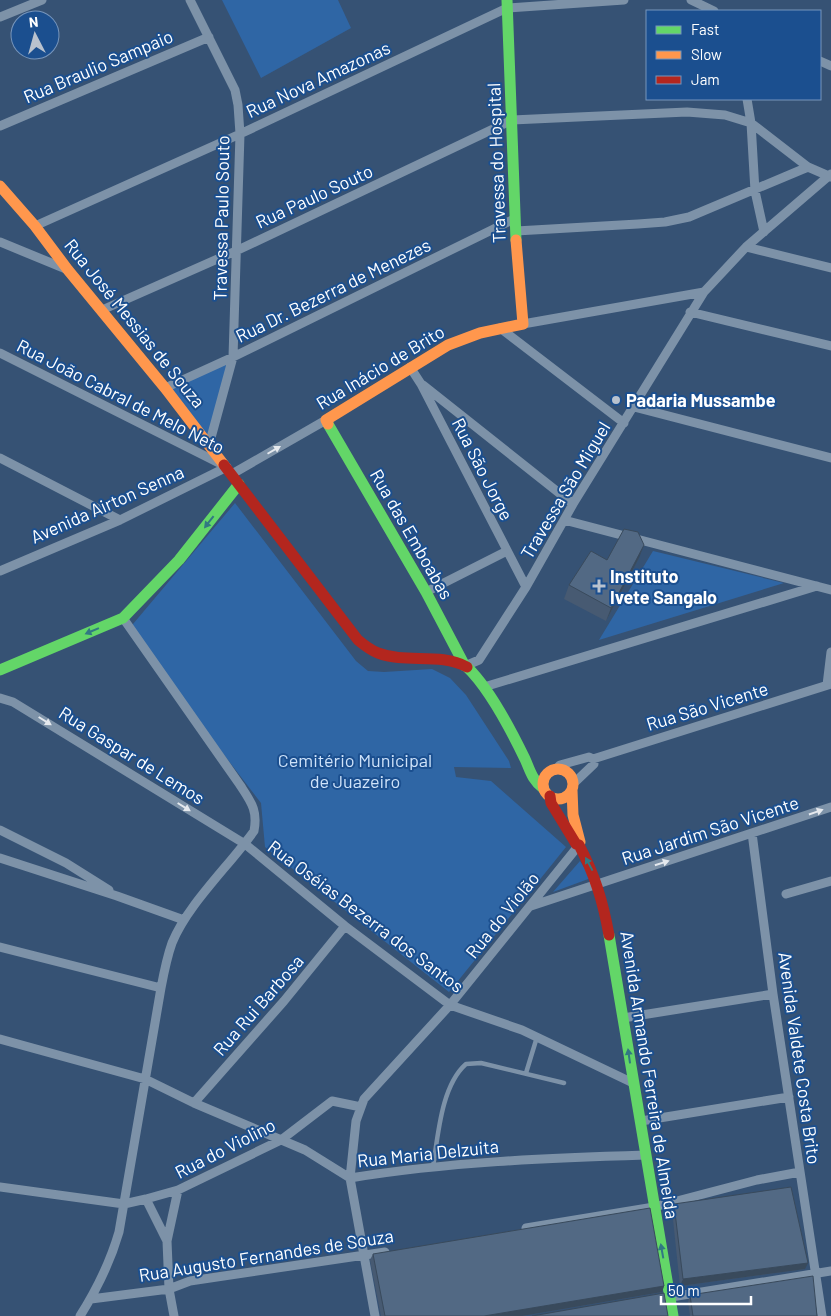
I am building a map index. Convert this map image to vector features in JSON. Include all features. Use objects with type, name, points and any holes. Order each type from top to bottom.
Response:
[{"type":"street","points":[[0,17],[42,0]]},
{"type":"street","name":"Travessa Paulo Souto","points":[[190,0],[235,90],[240,134],[238,250],[233,357],[209,445]]},
{"type":"street","name":"Rua Nova Amazonas","points":[[35,226],[240,134],[507,4],[624,0]]},
{"type":"street","points":[[691,0],[712,10]]},
{"type":"street","name":"Travessa do Hospital","points":[[507,4],[515,225],[523,324]]},
{"type":"street","name":"Rua Braulio Sampaio","points":[[0,126],[209,37]]},
{"type":"street","points":[[747,100],[751,123],[755,191],[764,232]]},
{"type":"street","points":[[512,120],[687,112],[725,115],[751,123],[808,167],[830,176]]},
{"type":"street","name":"Rua Paulo Souto","points":[[102,310],[238,250],[512,120]]},
{"type":"street","points":[[515,225],[665,222],[689,217],[755,191],[808,167]]},
{"type":"street","name":"Travessa São Miguel","points":[[465,666],[480,660],[526,587],[573,504],[704,292],[746,247],[830,176]]},
{"type":"street","name":"Rua José Messias de Souza","points":[[0,186],[35,226],[68,270],[165,388],[358,640],[377,653],[442,660],[465,666]]},
{"type":"street","name":"Rua Dr. Bezerra de Menezes","points":[[165,388],[515,225]]},
{"type":"street","points":[[0,242],[68,270]]},
{"type":"street","points":[[746,247],[831,268]]},
{"type":"street","name":"Rua Inácio de Brito","points":[[230,471],[326,420],[448,344],[500,328],[704,292]]},
{"type":"street","points":[[690,312],[831,346]]},
{"type":"street","points":[[500,328],[624,423]]},
{"type":"street","name":"Rua João Cabral de Melo Neto","points":[[0,353],[230,471]]},
{"type":"street","name":"Rua São Jorge","points":[[410,367],[421,384],[526,587]]},
{"type":"street","points":[[421,384],[573,504]]},
{"type":"street","points":[[634,407],[831,458]]},
{"type":"street","name":"Rua das Emboabas","points":[[326,420],[426,592],[465,666],[484,687],[526,761]]},
{"type":"street","points":[[0,458],[120,520]]},
{"type":"street","name":"Avenida Airton Senna","points":[[2,568],[120,520],[230,471]]},
{"type":"street","points":[[0,670],[123,618],[179,560],[239,484]]},
{"type":"street","points":[[564,520],[831,590]]},
{"type":"street","points":[[426,592],[507,551]]},
{"type":"street","points":[[484,687],[817,586]]},
{"type":"street","points":[[80,1316],[101,1282],[114,1250],[124,1204],[161,988],[172,943],[184,920],[254,831],[256,821],[254,807],[123,618]]},
{"type":"street","points":[[829,685],[831,652]]},
{"type":"street","name":"Rua São Vicente","points":[[554,770],[560,765],[589,757],[593,759],[829,685]]},
{"type":"street","name":"Rua Gaspar de Lemos","points":[[0,698],[13,702],[245,844]]},
{"type":"street","points":[[579,845],[580,842],[572,806],[572,787],[570,774],[566,771],[554,770],[531,760],[526,761],[526,765],[538,784],[547,792],[560,799],[565,797],[572,787],[594,764],[593,759]]},
{"type":"street","points":[[554,770],[544,778],[547,792],[551,803],[576,844],[579,845]]},
{"type":"street","name":"Rua Jardim São Vicente","points":[[531,906],[831,807]]},
{"type":"street","points":[[0,830],[66,863],[117,896]]},
{"type":"street","name":"Avenida Valdete Costa Brito","points":[[752,834],[773,994],[822,1316]]},
{"type":"street","name":"Rua Oséias Bezerra dos Santos","points":[[245,844],[345,926],[450,1004],[522,1030],[633,1083]]},
{"type":"street","name":"Avenida Armando Ferreira de Almeida","points":[[579,845],[599,884],[604,905],[673,1316]]},
{"type":"street","name":"Rua do Violão","points":[[361,1107],[364,1099],[450,1004],[579,845]]},
{"type":"street","points":[[0,858],[184,920]]},
{"type":"street","points":[[786,894],[831,882]]},
{"type":"street","name":"Rua Rui Barbosa","points":[[194,1103],[284,1001],[345,926]]},
{"type":"street","points":[[0,948],[161,988]]},
{"type":"street","points":[[623,1018],[773,994]]},
{"type":"street","name":"Rua Maria Delzuita","points":[[0,1039],[145,1079],[194,1103],[305,1150],[350,1178],[398,1170],[517,1160],[646,1155]]},
{"type":"street","points":[[641,1121],[789,1097]]},
{"type":"street","name":"Rua do Violino","points":[[124,1204],[178,1190],[281,1140],[332,1101],[361,1107]]},
{"type":"street","points":[[361,1107],[356,1120],[350,1178],[375,1316]]},
{"type":"street","points":[[519,1230],[654,1207],[749,1182],[800,1172]]},
{"type":"street","points":[[0,1186],[124,1204]]},
{"type":"street","points":[[174,1316],[170,1289],[168,1242],[178,1190]]},
{"type":"street","points":[[146,1199],[168,1242]]},
{"type":"street","name":"Rua Augusto Fernandes de Souza","points":[[91,1299],[170,1289],[190,1280],[393,1251]]},
{"type":"street","points":[[651,1300],[831,1271]]},
{"type":"lane","points":[[526,1074],[537,1037]]},
{"type":"lane","points":[[433,1167],[444,1103],[462,1067],[468,1063],[481,1063],[564,1083]]},
{"type":"green space","points":[[222,0],[338,0],[351,28],[261,78]]},
{"type":"green space","points":[[233,357],[209,445],[165,388]]},
{"type":"green space","name":"Cemitério Municipal de Juazeiro","points":[[235,503],[356,661],[368,671],[432,669],[450,678],[466,695],[509,761],[511,768],[454,767],[456,777],[491,781],[566,847],[449,992],[265,847],[261,803],[128,630]]},
{"type":"green space","points":[[653,551],[784,583],[599,640]]},
{"type":"green space","points":[[580,861],[591,878],[553,892]]},
{"type":"building","name":"Instituto Ivete Sangalo","points":[[624,529],[638,532],[644,545],[611,608],[569,585],[591,551],[607,560]]},
{"type":"building","points":[[791,1187],[808,1263],[683,1279],[674,1204]]},
{"type":"building","points":[[650,1208],[664,1286],[484,1316],[385,1316],[373,1254]]},
{"type":"building","points":[[813,1276],[817,1316],[693,1316],[690,1295]]},
{"type":"building","points":[[664,1293],[668,1316],[532,1316]]},
{"type":"traffic: fast","points":[[507,0],[516,240]]},
{"type":"traffic: fast","points":[[328,424],[426,592],[465,666]]},
{"type":"traffic: fast","points":[[0,670],[123,618],[179,560],[239,484]]},
{"type":"traffic: fast","points":[[467,667],[492,698],[513,735],[530,771],[543,788]]},
{"type":"traffic: fast","points":[[609,935],[673,1316]]},
{"type":"traffic: slow","points":[[0,186],[35,226],[224,465]]},
{"type":"traffic: slow","points":[[328,424],[326,420],[448,345],[480,333],[523,324],[516,240]]},
{"type":"traffic: slow","points":[[558,769],[569,773],[573,784],[569,795],[558,799],[547,795],[543,784],[547,773],[558,769]]},
{"type":"traffic: slow","points":[[572,790],[573,815],[580,842]]},
{"type":"traffic: jam","points":[[224,465],[358,640],[365,646],[389,656],[445,660],[467,667]]},
{"type":"traffic: jam","points":[[550,796],[551,803],[576,844],[579,845],[590,867],[601,900],[609,935]]},
{"type":"place","name":"Padaria Mussambe","points":[[616,400]]},
{"type":"place","name":"Instituto Ivete Sangalo","points":[[599,586]]}]
